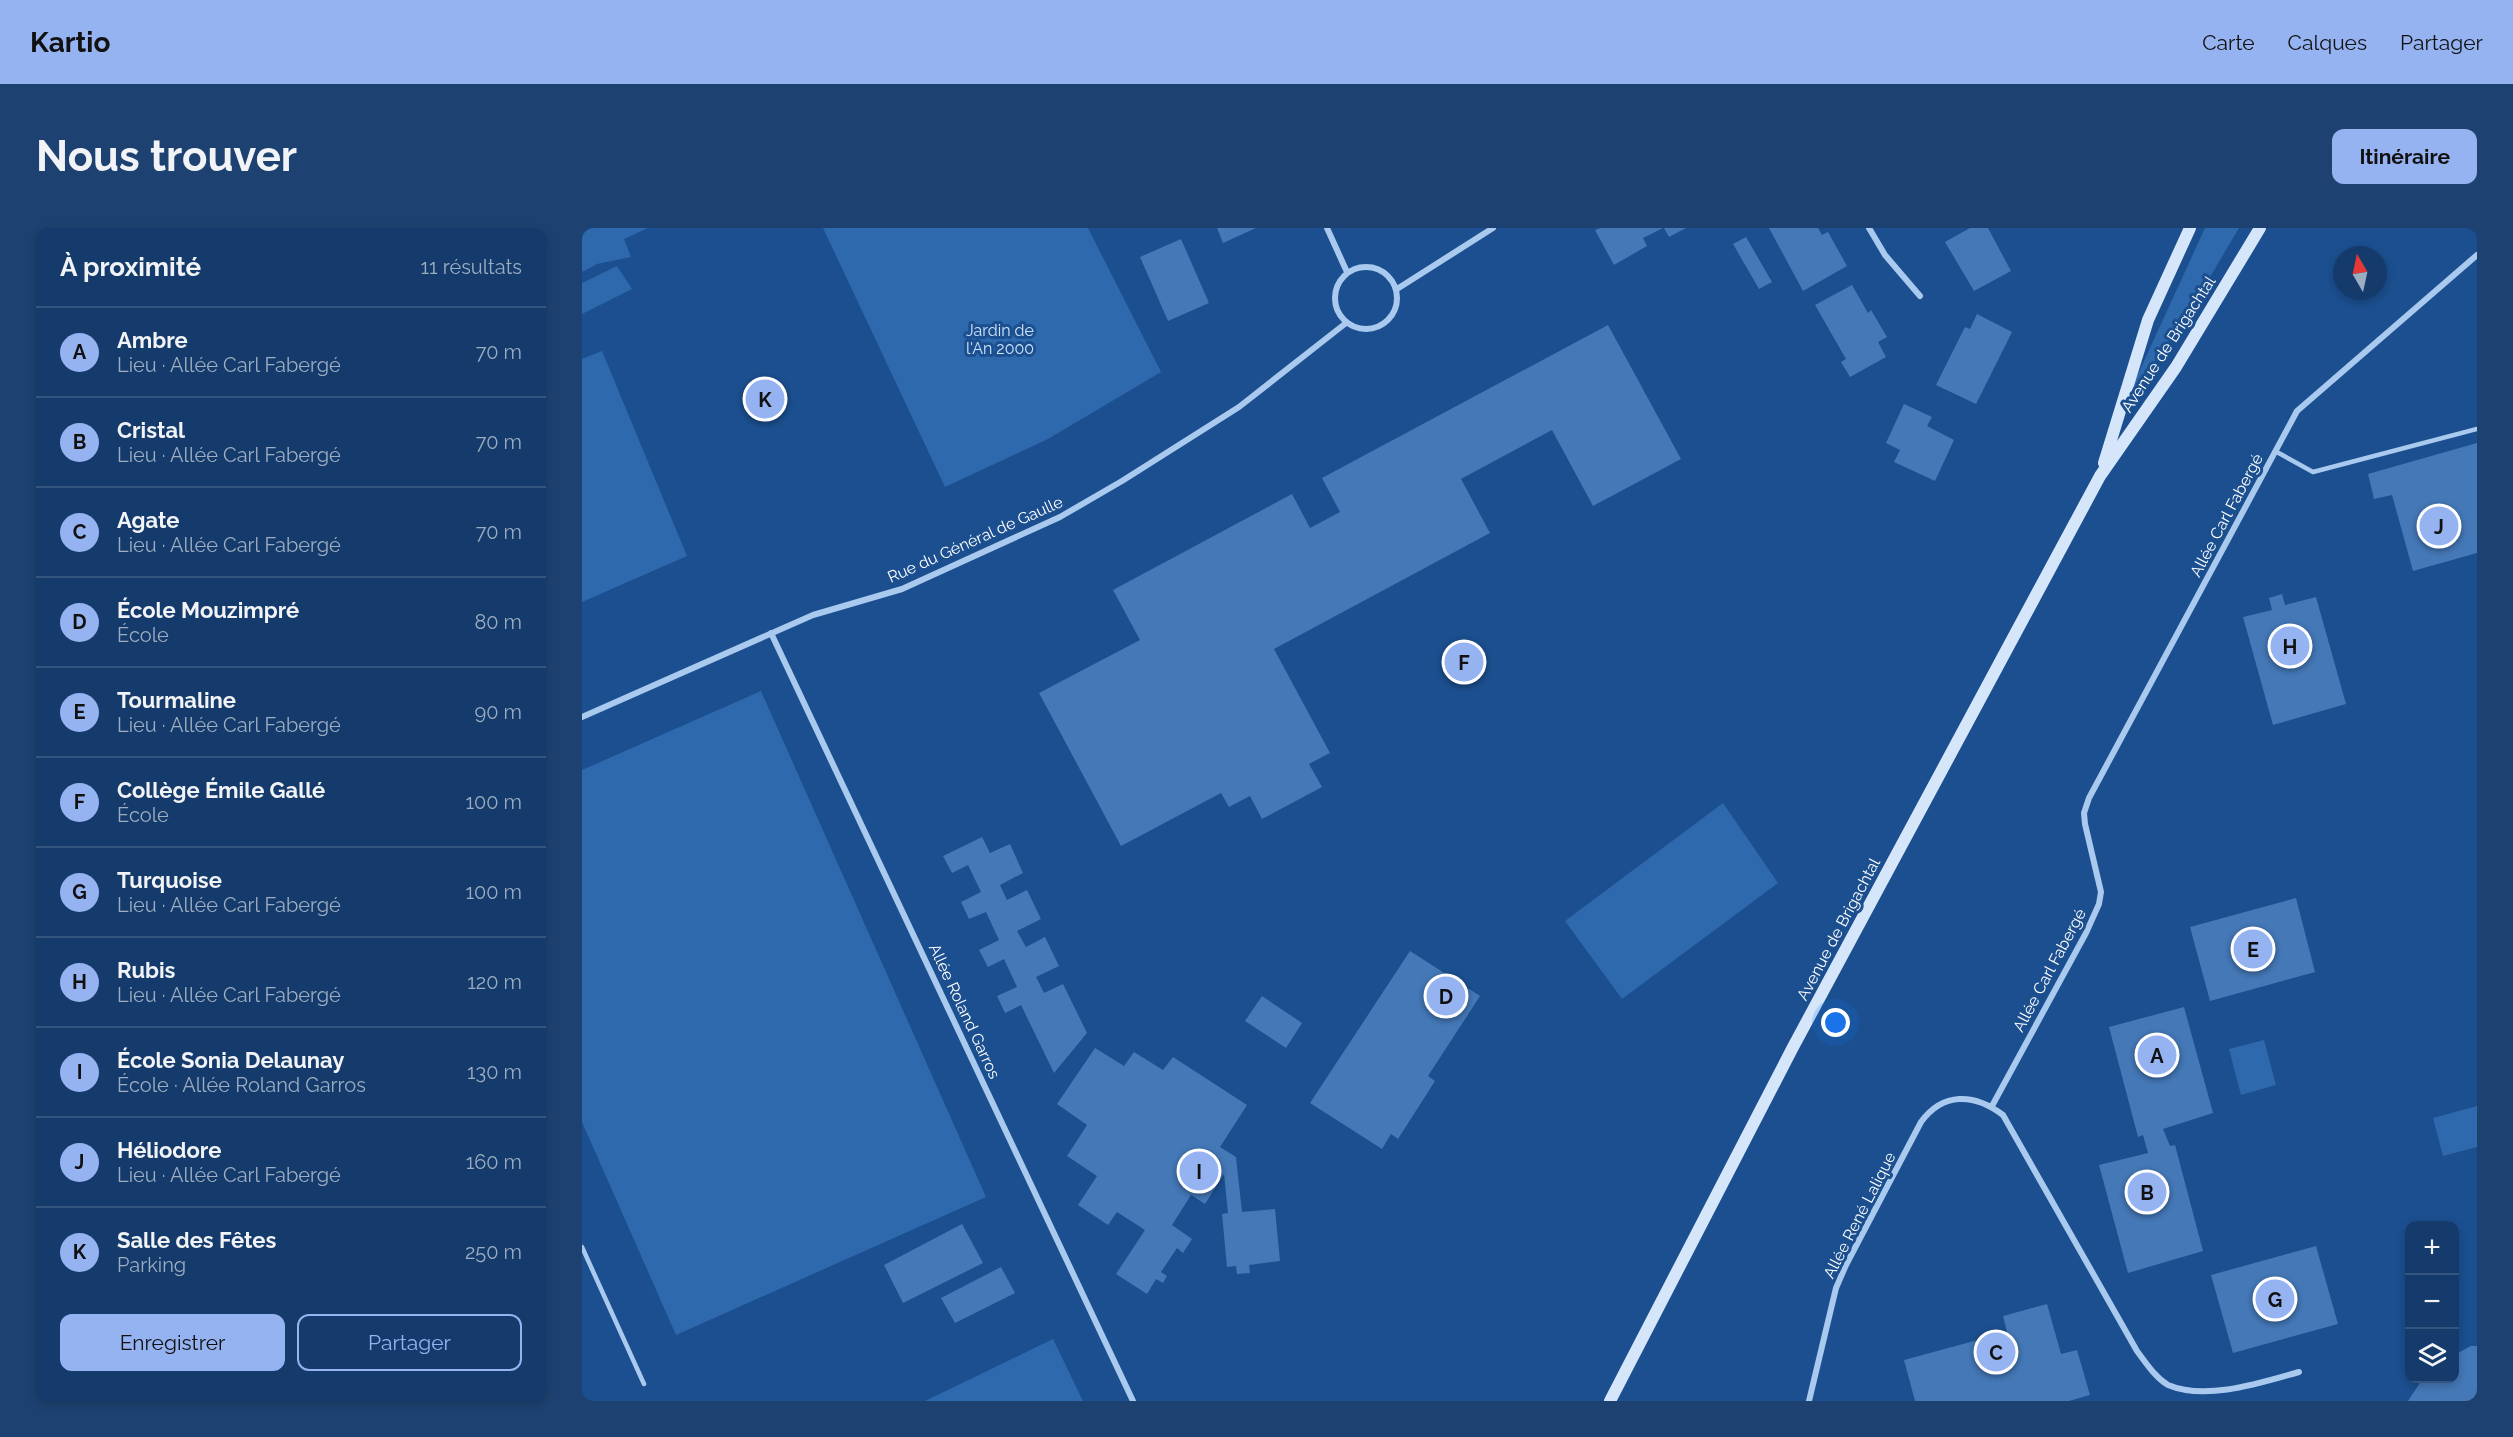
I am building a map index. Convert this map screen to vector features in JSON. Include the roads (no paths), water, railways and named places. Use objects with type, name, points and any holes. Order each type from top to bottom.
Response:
[{"type":"main road","name":"Avenue de Brigachtal","points":[[2100,476],[2148,320],[2190,228]]},
{"type":"main road","name":"Avenue de Brigachtal","points":[[1610,1401],[1798,1039],[2100,476],[2176,367],[2260,228]]},
{"type":"street","points":[[1327,228],[1347,272]]},
{"type":"street","points":[[1396,289],[1493,228]]},
{"type":"street","points":[[1869,228],[1885,255],[1920,296]]},
{"type":"street","name":"Allée Carl Fabergé","points":[[1992,1106],[2086,933],[2099,904],[2101,892],[2085,824],[2084,813],[2089,798],[2297,411],[2477,255]]},
{"type":"street","points":[[1365,266],[1383,271],[1396,289],[1397,306],[1385,324],[1365,330],[1346,323],[1335,307],[1335,288],[1347,272],[1365,266]]},
{"type":"street","name":"Rue du Général de Gaulle","points":[[582,717],[813,615],[902,589],[1060,517],[1239,407],[1346,323]]},
{"type":"street","name":"Allée Roland Garros","points":[[771,633],[1133,1401]]},
{"type":"street","name":"Allée René Lalique","points":[[1809,1401],[1836,1288],[1921,1122],[1937,1105],[1950,1099],[1971,1100],[1992,1106]]},
{"type":"street","points":[[1992,1106],[2010,1125],[2137,1351],[2167,1385],[2198,1394],[2217,1394],[2299,1372]]},
{"type":"lane","points":[[2276,451],[2313,472],[2477,429]]},
{"type":"lane","points":[[582,1247],[644,1384]]},
{"type":"place","name":"Salle des Fêtes","points":[[765,399]]},
{"type":"place","name":"Héliodore","points":[[2439,526]]},
{"type":"place","name":"Rubis","points":[[2290,646]]},
{"type":"place","name":"Collège Émile Gallé","points":[[1464,662]]},
{"type":"place","name":"Tourmaline","points":[[2253,949]]},
{"type":"place","name":"École Mouzimpré","points":[[1446,996]]},
{"type":"place","name":"Ambre","points":[[2157,1055]]},
{"type":"place","name":"École Sonia Delaunay","points":[[1199,1171]]},
{"type":"place","name":"Cristal","points":[[2147,1192]]},
{"type":"place","name":"Turquoise","points":[[2275,1299]]},
{"type":"place","name":"Agate","points":[[1996,1352]]},
{"type":"park label","name":"Jardin de l'An 2000","points":[[1000,339]]}]
